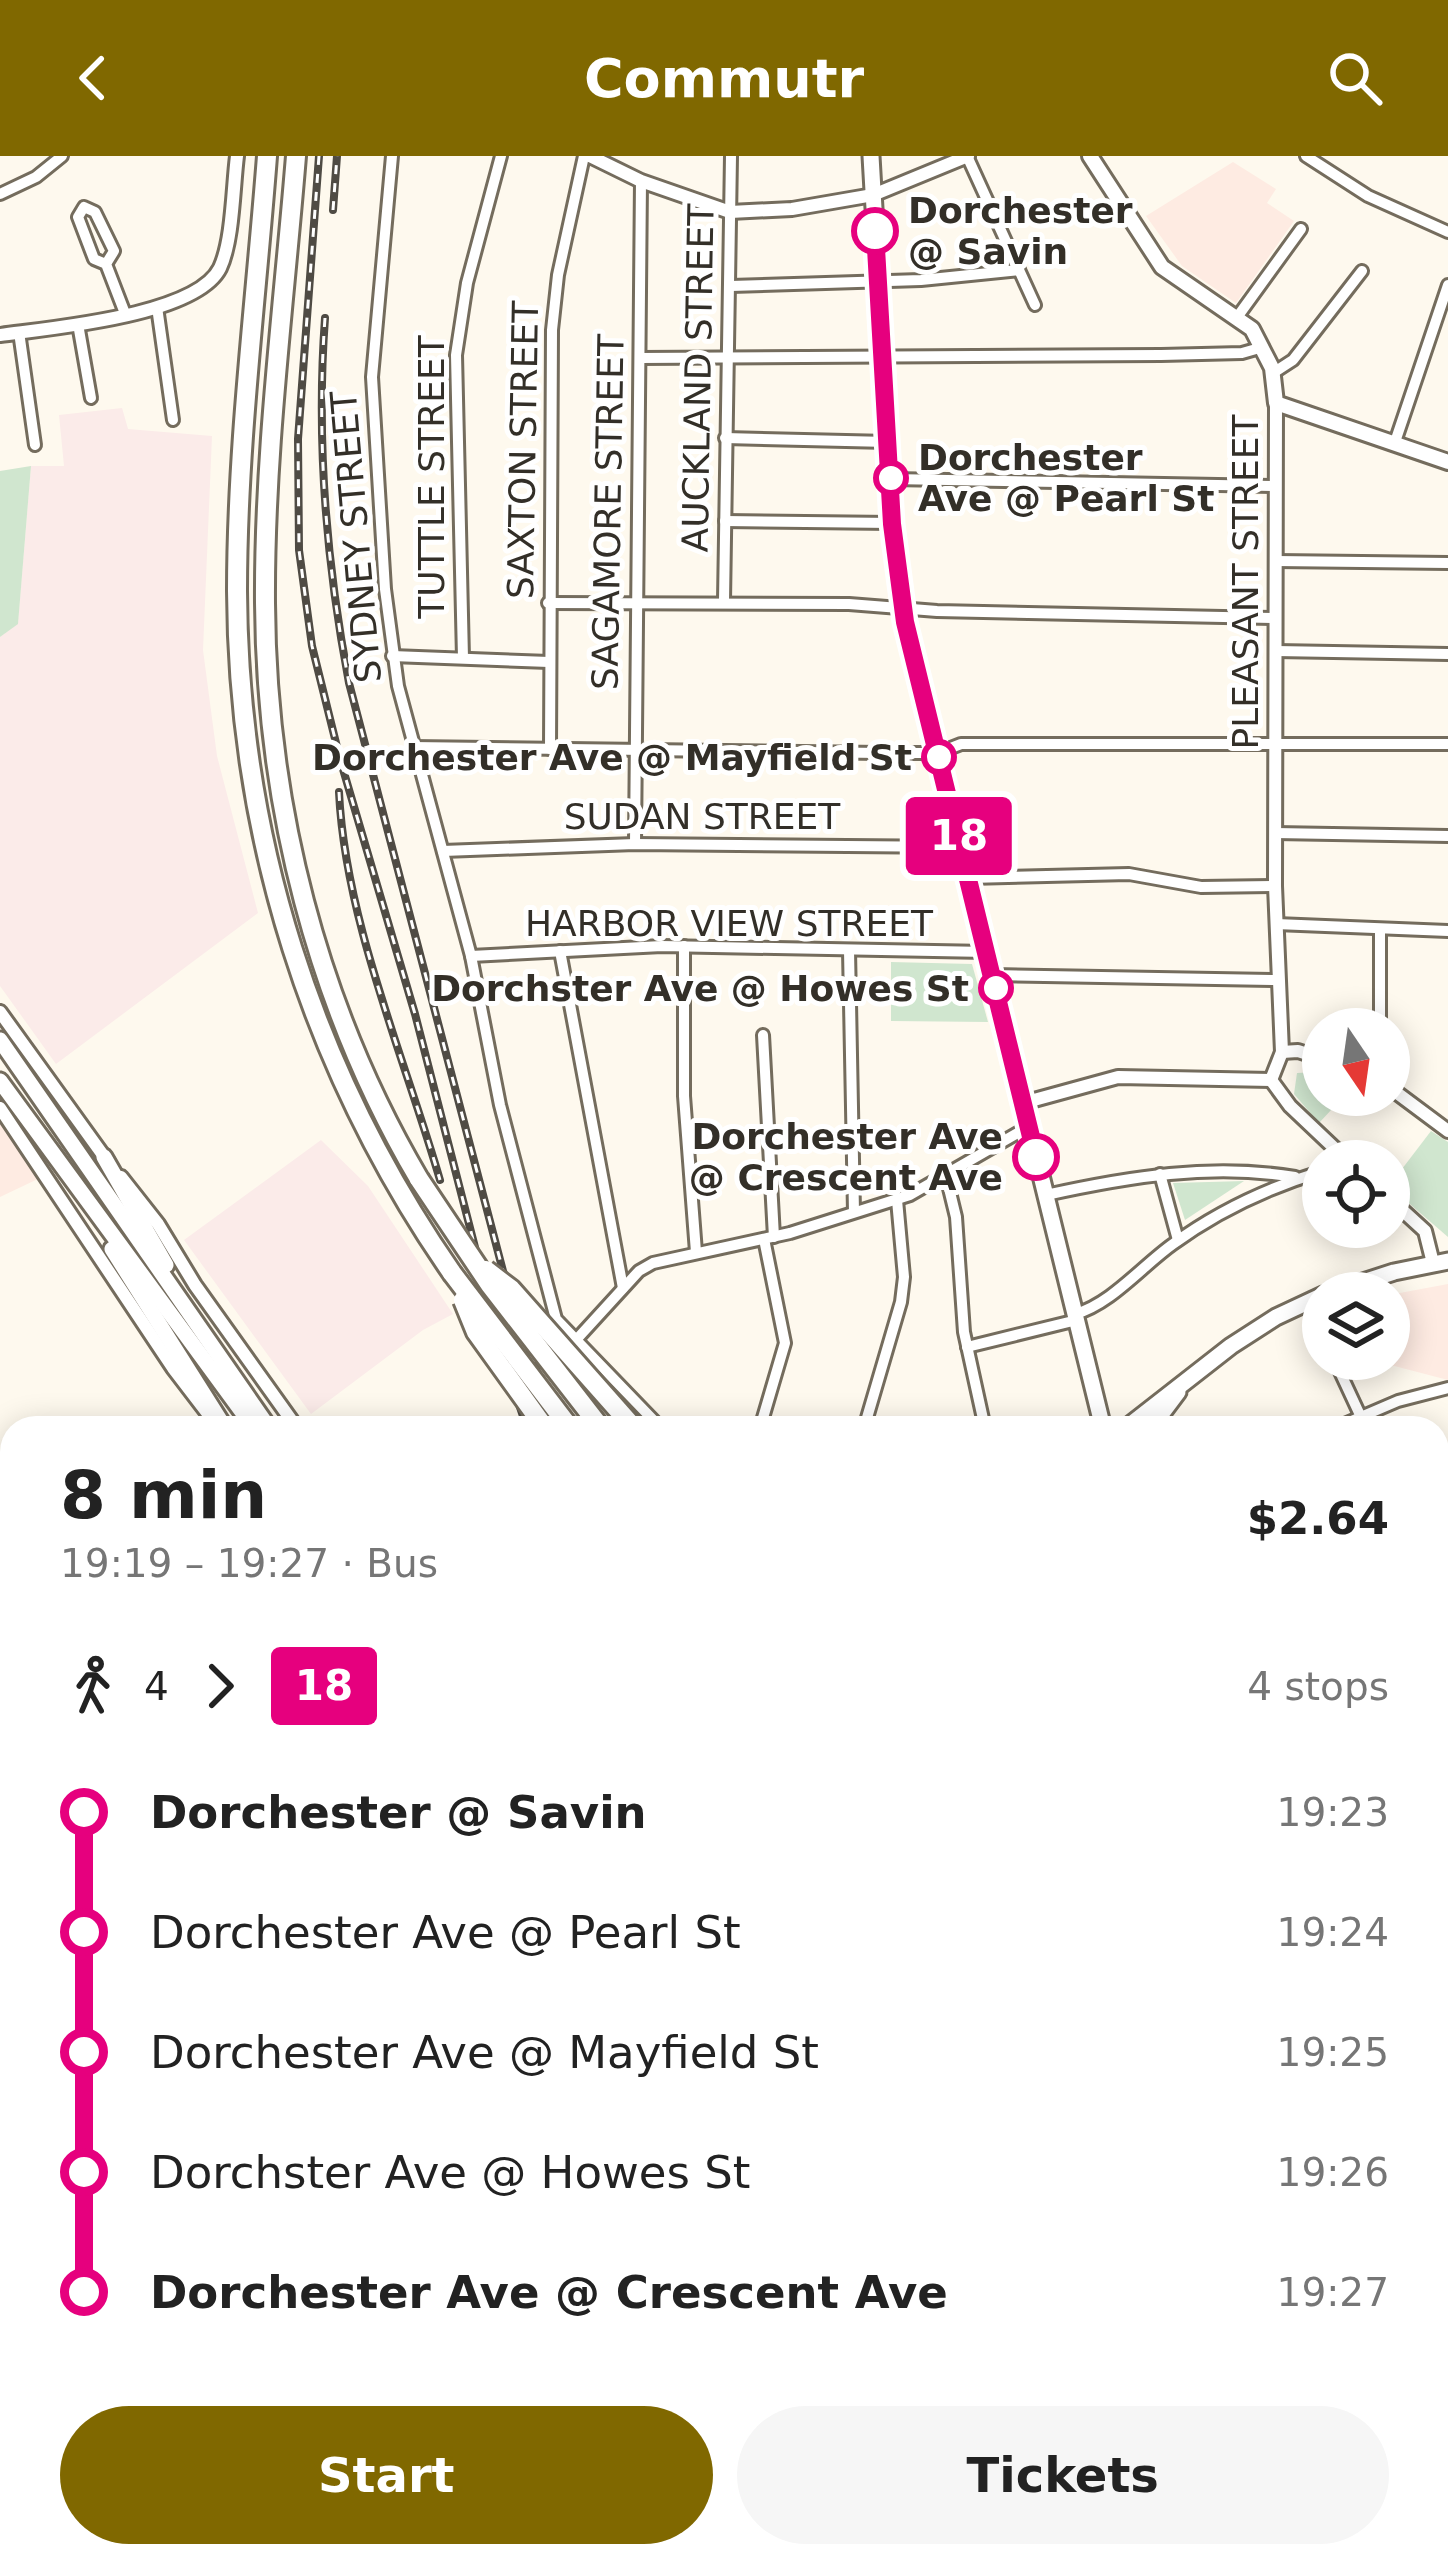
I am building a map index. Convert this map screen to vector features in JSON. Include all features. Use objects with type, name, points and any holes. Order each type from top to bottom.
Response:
[{"type":"highway","points":[[267,156],[238,535],[238,637],[245,731],[262,838],[300,976],[345,1093],[396,1187],[452,1273],[562,1416]]},
{"type":"highway","points":[[296,156],[265,572],[274,749],[294,859],[324,968],[369,1081],[419,1180],[469,1256],[593,1416]]},
{"type":"highway","points":[[469,1256],[511,1289],[623,1416]]},
{"type":"highway","points":[[452,1273],[476,1332],[536,1416]]},
{"type":"main road","points":[[871,156],[892,524],[902,606],[1100,1416]]},
{"type":"main road","name":"PLEASANT STREET","points":[[1090,156],[1162,267],[1238,316],[1263,347],[1273,373],[1276,403]]},
{"type":"main road","points":[[1276,403],[1448,462]]},
{"type":"main road","points":[[0,1040],[260,1416]]},
{"type":"main road","points":[[0,1081],[245,1416]]},
{"type":"main road","points":[[104,1157],[151,1234],[190,1316]]},
{"type":"main road","points":[[87,1204],[215,1416]]},
{"type":"main road","points":[[1406,1272],[1440,1262]]},
{"type":"main road","points":[[1138,1416],[1253,1331],[1302,1306]]},
{"type":"main road","points":[[1159,1416],[1187,1381]]},
{"type":"street","points":[[0,194],[39,176],[62,156]]},
{"type":"street","points":[[0,335],[126,316],[207,283],[219,269],[237,156]]},
{"type":"street","name":"SYDNEY STREET","points":[[392,156],[372,377],[392,656],[412,747],[471,956],[500,1105],[556,1319],[649,1416]]},
{"type":"street","name":"TUTTLE STREET","points":[[463,658],[456,355],[467,284],[501,156]]},
{"type":"street","points":[[587,156],[730,212],[793,209],[873,194],[968,156],[1035,305]]},
{"type":"street","name":"SAXTON STREET","points":[[550,748],[552,330],[558,275],[587,156]]},
{"type":"street","name":"AUCKLAND STREET","points":[[724,602],[731,156]]},
{"type":"street","points":[[1306,156],[1368,196],[1448,232]]},
{"type":"street","name":"SAGAMORE STREET","points":[[635,844],[641,181]]},
{"type":"street","points":[[106,264],[114,251],[95,212],[85,208],[79,217],[94,259],[106,264],[126,316]]},
{"type":"street","points":[[1238,316],[1301,229]]},
{"type":"street","points":[[731,286],[1018,270]]},
{"type":"street","points":[[1273,373],[1299,353],[1362,271]]},
{"type":"street","points":[[1395,442],[1448,285]]},
{"type":"street","points":[[157,307],[173,420]]},
{"type":"street","points":[[78,324],[91,398]]},
{"type":"street","points":[[19,332],[35,445]]},
{"type":"street","points":[[640,358],[1242,353],[1263,347]]},
{"type":"street","name":"PLEASANT STREET","points":[[1271,1080],[1282,1052],[1275,886],[1276,403]]},
{"type":"street","points":[[725,438],[888,442]]},
{"type":"street","points":[[891,479],[1276,487]]},
{"type":"street","points":[[725,520],[892,524]]},
{"type":"street","points":[[1276,561],[1448,563]]},
{"type":"street","points":[[548,603],[724,602],[1276,618]]},
{"type":"street","points":[[1276,651],[1448,654]]},
{"type":"street","points":[[392,656],[549,662]]},
{"type":"street","points":[[412,747],[938,753],[961,744],[1448,744]]},
{"type":"street","points":[[1275,833],[1448,836]]},
{"type":"street","name":"SUDAN STREET","points":[[443,851],[635,844],[962,847]]},
{"type":"street","points":[[969,878],[1129,874],[1201,887],[1275,886]]},
{"type":"street","points":[[1276,924],[1448,932]]},
{"type":"street","points":[[1380,929],[1380,1008]]},
{"type":"street","points":[[684,946],[684,1096],[696,1252]]},
{"type":"street","name":"HARBOR VIEW STREET","points":[[471,956],[684,946],[987,952]]},
{"type":"street","points":[[848,950],[854,1211]]},
{"type":"street","points":[[560,951],[622,1288]]},
{"type":"street","points":[[993,975],[1277,980]]},
{"type":"street","points":[[0,1012],[104,1157],[144,1204],[289,1416]]},
{"type":"street","points":[[763,1035],[769,1238],[785,1343],[764,1416]]},
{"type":"street","points":[[1282,1052],[1302,1052]]},
{"type":"street","points":[[1023,1103],[1124,1077],[1271,1080],[1325,1140]]},
{"type":"street","points":[[1410,1103],[1448,1131]]},
{"type":"street","points":[[0,1108],[161,1351],[212,1416]]},
{"type":"street","points":[[575,1340],[622,1288],[653,1263],[769,1238],[898,1200],[1028,1127]]},
{"type":"street","points":[[1046,1195],[1160,1174],[1235,1171],[1298,1177]]},
{"type":"street","points":[[1160,1174],[1178,1240]]},
{"type":"street","points":[[946,1176],[956,1217],[967,1347],[983,1416]]},
{"type":"street","points":[[967,1347],[1076,1317],[1178,1240],[1230,1209],[1302,1176]]},
{"type":"street","points":[[868,1416],[902,1302],[898,1200]]},
{"type":"street","points":[[1410,1217],[1425,1231],[1440,1262]]},
{"type":"street","points":[[1344,1380],[1360,1415],[1448,1388]]},
{"type":"shaded area","points":[[1233,162],[1276,189],[1267,203],[1294,221],[1236,303],[1182,266],[1146,216]]},
{"type":"shaded area","points":[[122,408],[128,429],[212,436],[203,650],[217,756],[258,913],[56,1064],[0,986],[0,637],[18,623],[31,466],[64,466],[59,415]]},
{"type":"shaded area","points":[[0,1117],[42,1177],[0,1197]]},
{"type":"shaded area","points":[[321,1140],[368,1186],[453,1314],[423,1330],[311,1414],[184,1240]]},
{"type":"shaded area","points":[[1448,1284],[1448,1380],[1410,1370],[1410,1291]]},
{"type":"green space","points":[[31,466],[18,624],[0,637],[0,471]]},
{"type":"green space","points":[[891,962],[972,964],[988,1022],[891,1021]]},
{"type":"green space","points":[[1297,1073],[1302,1073],[1302,1103],[1294,1094]]},
{"type":"green space","points":[[1431,1131],[1448,1142],[1448,1237],[1410,1204],[1410,1158]]},
{"type":"green space","points":[[1244,1181],[1185,1220],[1173,1183]]},
{"type":"railway","points":[[319,156],[298,439],[299,550],[312,646],[523,1416]]},
{"type":"railway","points":[[333,210],[337,156]]},
{"type":"railway","points":[[325,318],[325,501],[349,683],[503,1271],[552,1416]]},
{"type":"railway","points":[[339,792],[364,938],[440,1180]]},
{"type":"bus line","name":"18","points":[[875,231],[892,524],[905,622],[1036,1157]]},
{"type":"place","name":"Dorchester @ Savin","points":[[875,231]]},
{"type":"place","name":"Dorchester Ave @ Pearl St","points":[[891,478]]},
{"type":"place","name":"Dorchester Ave @ Mayfield St","points":[[939,757]]},
{"type":"place","name":"Dorchster Ave @ Howes St","points":[[996,988]]},
{"type":"place","name":"Dorchester Ave @ Crescent Ave","points":[[1036,1157]]}]
